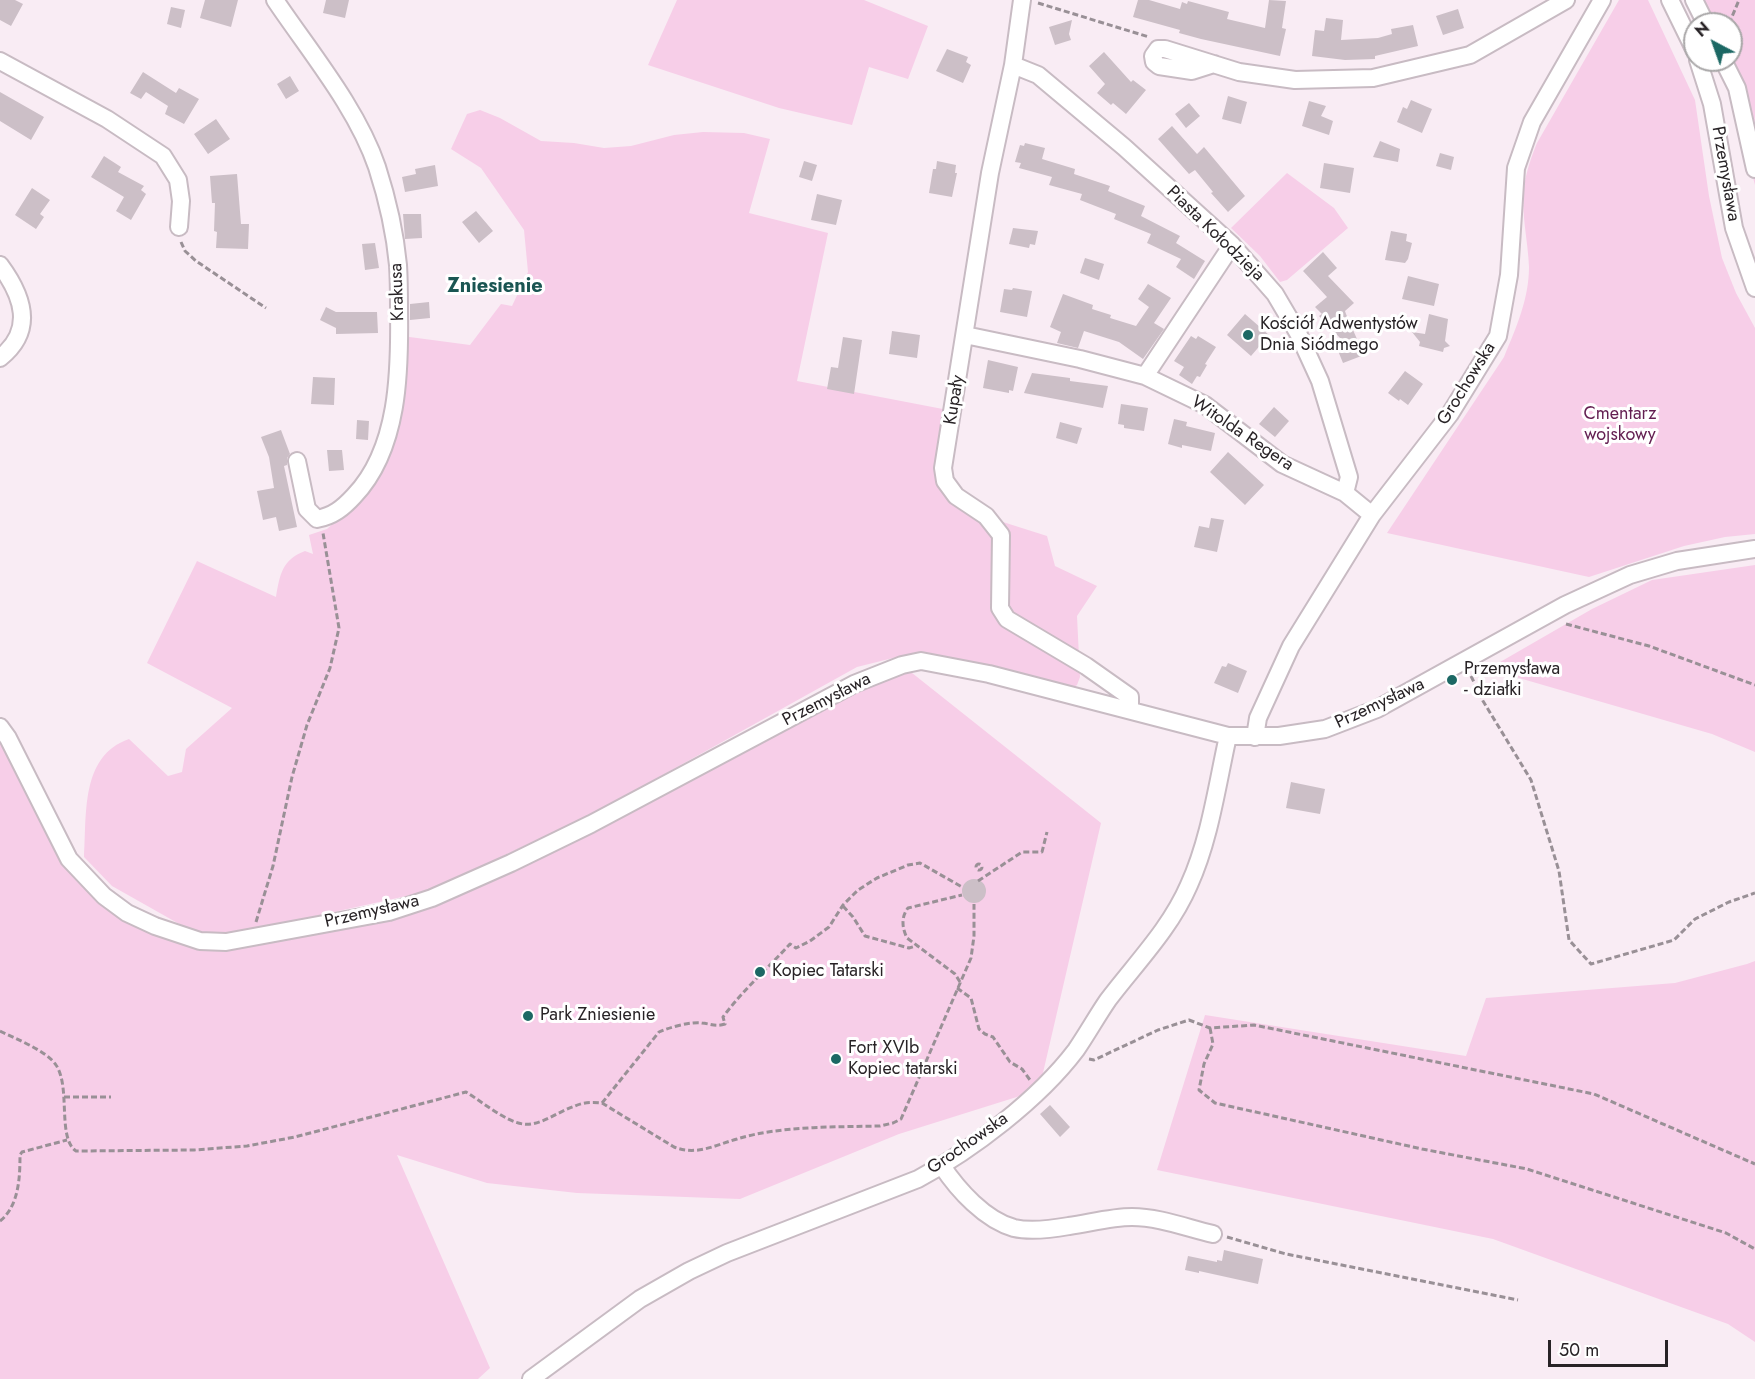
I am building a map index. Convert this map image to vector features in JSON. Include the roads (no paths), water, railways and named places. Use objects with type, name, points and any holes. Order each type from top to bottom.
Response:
[{"type":"street","name":"Krakusa","points":[[275,0],[339,92],[357,123],[377,166],[390,218],[398,264],[397,387],[388,432],[368,482],[348,503],[329,518],[317,519],[307,509],[297,461]]},
{"type":"street","name":"Kupały","points":[[1022,0],[1013,65],[990,173],[943,468],[945,481],[956,496],[986,516],[1001,535],[1000,608],[1007,619],[1086,666],[1130,697],[1130,710]]},
{"type":"street","points":[[1165,49],[1239,72],[1296,80],[1373,78],[1470,55],[1566,0]]},
{"type":"street","name":"Grochowska","points":[[1255,737],[1258,718],[1292,646],[1372,515],[1450,414],[1498,336],[1509,275],[1516,168],[1532,122],[1602,0]]},
{"type":"street","points":[[1670,0],[1683,27]]},
{"type":"street","points":[[0,61],[107,119],[163,156],[178,180],[182,201],[179,227]]},
{"type":"street","name":"Piasta Kołodzieja","points":[[1013,65],[1038,75],[1124,147],[1232,245],[1275,294],[1298,333],[1320,381],[1349,477],[1345,493]]},
{"type":"street","name":"Przemysława","points":[[1702,72],[1712,104],[1734,228],[1755,288]]},
{"type":"street","points":[[1729,72],[1737,88],[1755,169]]},
{"type":"street","points":[[1145,376],[1232,245]]},
{"type":"street","points":[[0,265],[19,296],[24,319],[9,351],[0,358]]},
{"type":"street","name":"Witolda Regera","points":[[965,335],[1080,359],[1145,376],[1204,405],[1282,464],[1345,493],[1372,515]]},
{"type":"street","name":"Przemysława","points":[[0,727],[8,738],[69,859],[104,896],[127,914],[200,941],[226,942],[389,912],[432,898],[572,834],[854,684],[902,665],[921,661],[989,674],[1228,736],[1255,737],[1304,733],[1350,721],[1377,710],[1548,615],[1630,575],[1677,561],[1755,549]]},
{"type":"street","name":"Grochowska","points":[[531,1379],[640,1299],[689,1271],[727,1253],[918,1179],[942,1166],[1000,1123],[1039,1090],[1075,1051],[1108,1001],[1151,948],[1183,899],[1204,839],[1228,736]]},
{"type":"street","points":[[942,1166],[950,1178],[975,1203],[993,1218],[1015,1228],[1028,1230],[1052,1228],[1135,1217],[1213,1234]]},
{"type":"place","name":"Kościół Adwentystów Dnia Siódmego","points":[[1248,335]]},
{"type":"place","name":"Przemysława - działki","points":[[1452,680]]},
{"type":"place","name":"Kopiec Tatarski","points":[[760,972]]},
{"type":"place","name":"Park Zniesienie","points":[[528,1016]]},
{"type":"place","name":"Fort XVIb Kopiec tatarski","points":[[836,1059]]},
{"type":"district","name":"Zniesienie","points":[[495,287]]},
{"type":"park label","name":"Cmentarz wojskowy","points":[[1620,425]]}]
